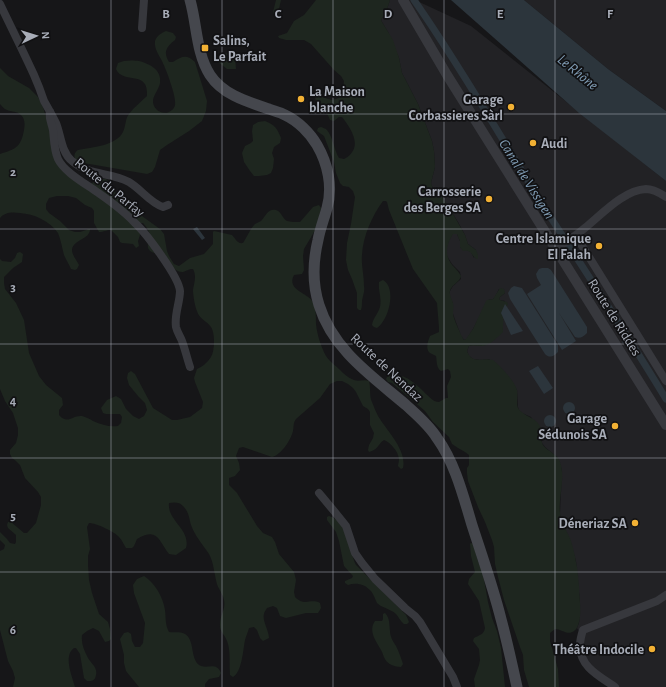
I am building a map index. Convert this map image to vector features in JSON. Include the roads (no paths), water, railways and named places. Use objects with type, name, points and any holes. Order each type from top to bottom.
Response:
[{"type":"main road","name":"Route de Nendaz","points":[[190,0],[202,57],[206,68],[215,81],[239,98],[291,118],[310,136],[322,155],[326,164],[329,182],[329,198],[314,260],[316,293],[322,313],[333,336],[341,347],[358,364],[424,422],[439,440],[447,454],[461,489],[502,620],[517,687]]},
{"type":"street","points":[[142,28],[144,0]]},
{"type":"street","name":"Route de Riddes","points":[[403,0],[447,75],[666,425]]},
{"type":"street","points":[[0,4],[35,77],[44,101],[58,128],[67,156],[72,162],[94,173],[118,178],[128,182],[137,187],[159,205],[163,207],[168,205]]},
{"type":"street","name":"Route du Parfay","points":[[50,112],[49,115],[55,147],[61,164],[135,223],[163,259],[176,279],[180,293],[176,326],[190,367]]},
{"type":"street","points":[[556,249],[576,236],[624,197],[634,192],[646,189],[659,192],[666,197]]},
{"type":"street","points":[[576,236],[666,380]]},
{"type":"street","points":[[320,493],[346,526],[355,553],[362,563],[375,579],[420,622],[453,677],[457,687]]},
{"type":"street","points":[[615,687],[595,674],[583,660],[580,651],[580,636],[583,630],[657,601],[666,595]]},
{"type":"water","name":"Le Rhône","points":[[451,0],[524,0],[608,69],[666,111],[666,181],[579,113]]},
{"type":"water","points":[[197,227],[205,238],[202,240],[193,229]]},
{"type":"water","points":[[548,268],[551,270],[587,327],[587,333],[584,336],[580,338],[575,337],[559,313],[576,341],[562,350],[527,294],[541,285],[536,274],[539,269]]},
{"type":"water","points":[[514,286],[522,288],[558,345],[558,352],[553,356],[550,357],[545,354],[510,299],[508,293]]},
{"type":"water","points":[[505,304],[523,331],[511,335],[501,313]]},
{"type":"water","points":[[538,366],[553,388],[544,394],[529,371]]},
{"type":"water","points":[[567,402],[571,402],[575,408],[571,414],[567,414],[563,410],[563,406]]},
{"type":"water","points":[[548,415],[552,415],[556,421],[552,427],[548,427],[544,423],[544,419]]},
{"type":"waterway","name":"Canal de Vissigen","points":[[414,0],[666,399]]},
{"type":"waterway","name":"Canal de Vissigen","points":[[623,342],[625,334]]},
{"type":"place","name":"Salins, Le Parfait","points":[[205,48]]},
{"type":"place","name":"La Maison blanche","points":[[301,99]]},
{"type":"place","name":"Garage Corbassieres Sàrl","points":[[511,107]]},
{"type":"place","name":"Audi","points":[[533,143]]},
{"type":"place","name":"Carrosserie des Berges SA","points":[[489,199]]},
{"type":"place","name":"Centre Islamique El Falah","points":[[599,246]]},
{"type":"place","name":"Garage Sédunois SA","points":[[615,426]]},
{"type":"place","name":"Déneriaz SA","points":[[635,523]]},
{"type":"place","name":"Théâtre Indocile","points":[[652,649]]}]
